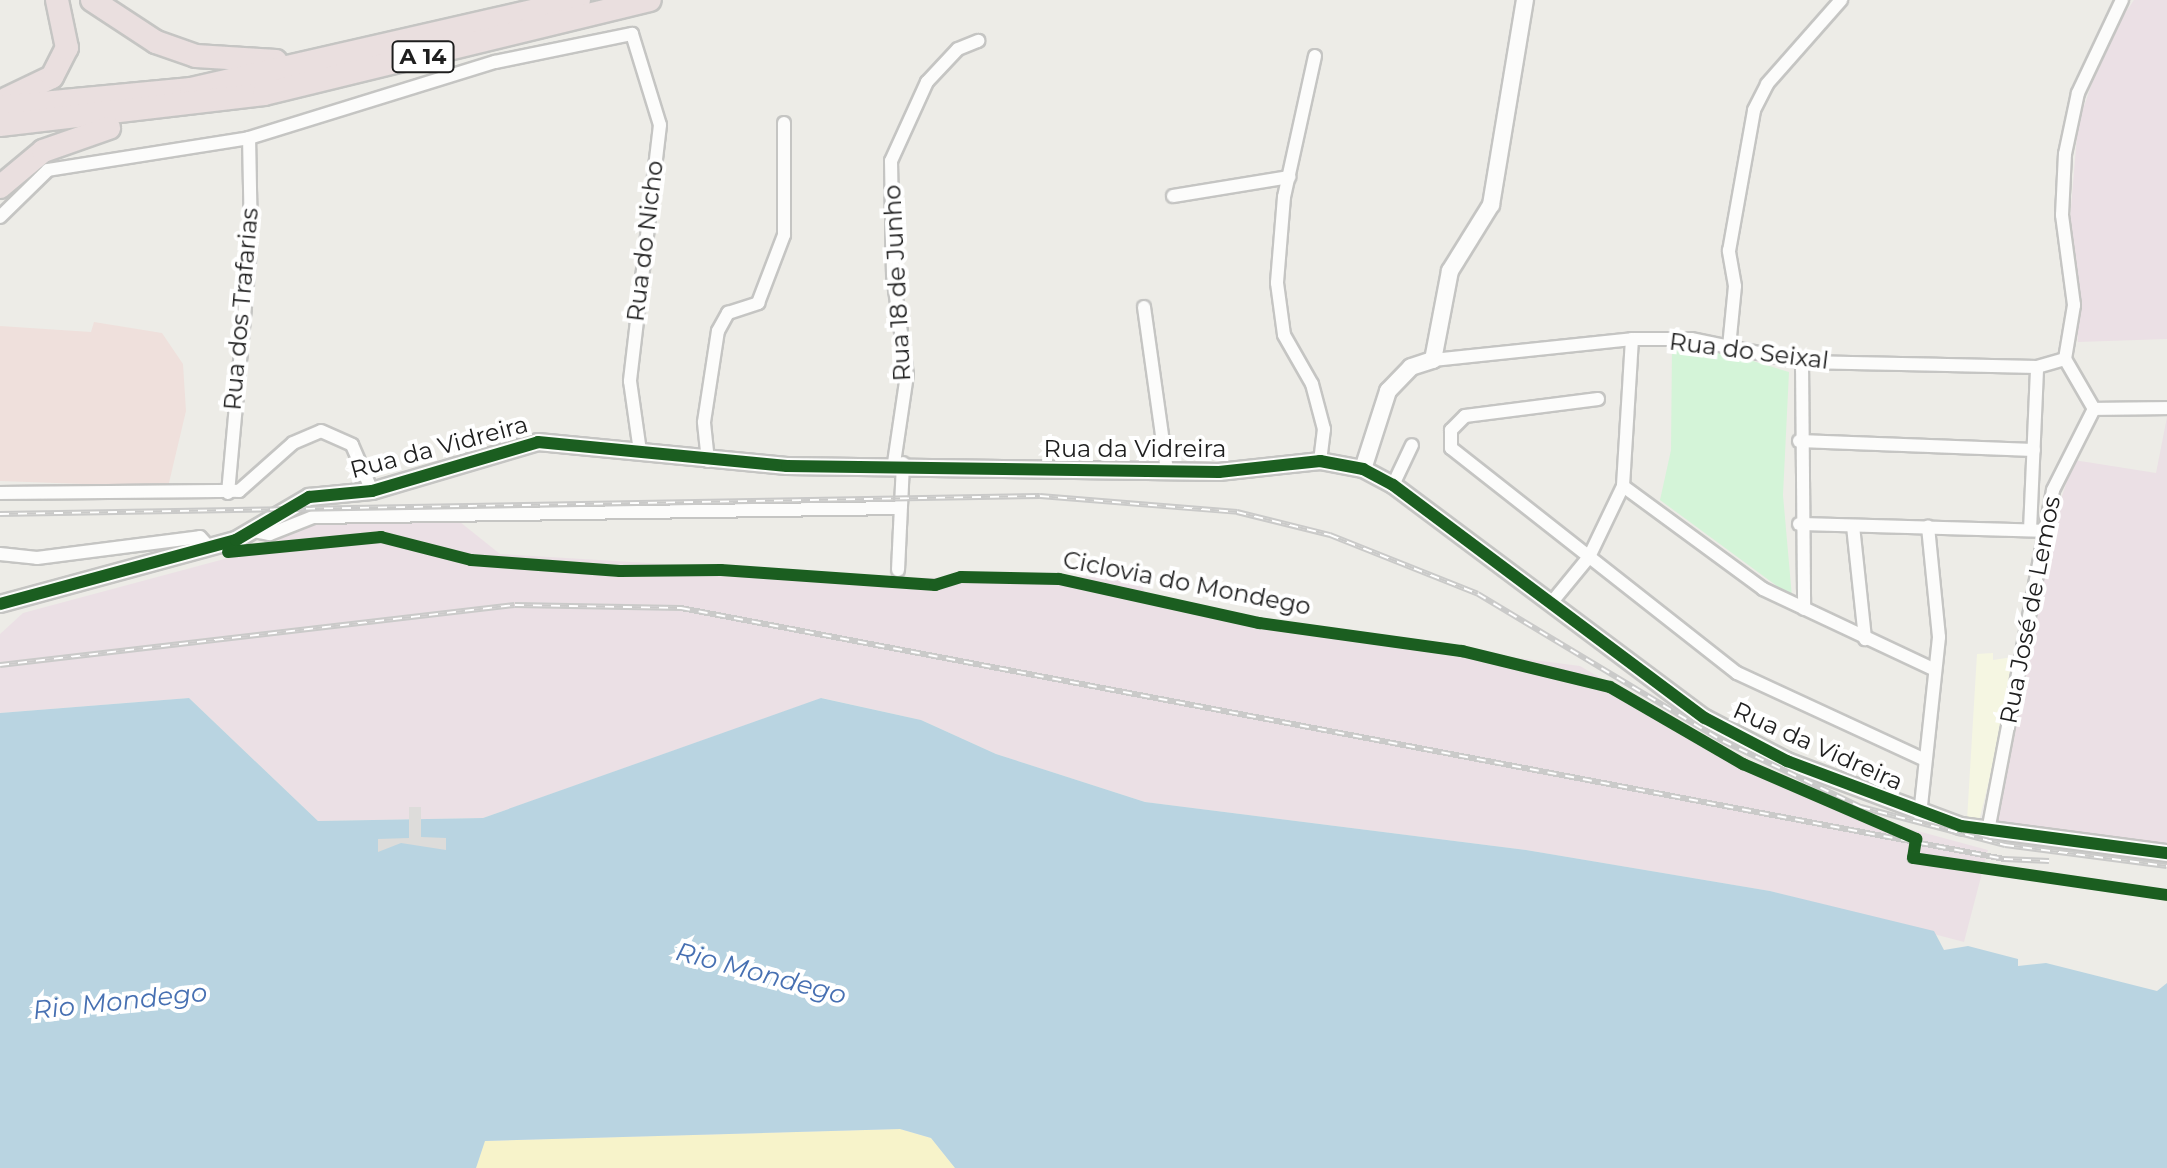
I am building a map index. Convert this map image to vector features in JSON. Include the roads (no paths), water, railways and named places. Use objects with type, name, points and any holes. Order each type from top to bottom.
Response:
[{"type":"highway","points":[[0,100],[52,77],[67,48],[57,0]]},
{"type":"highway","points":[[92,0],[156,42],[196,56],[285,61],[388,44]]},
{"type":"highway","name":"A 14","points":[[0,107],[191,89],[579,0]]},
{"type":"highway","name":"A 14","points":[[0,125],[195,107],[650,0]]},
{"type":"highway","points":[[0,187],[43,151],[88,132],[195,107]]},
{"type":"street","points":[[1363,469],[1388,391],[1411,367],[1433,360],[1450,271],[1491,205],[1504,159],[1525,0]]},
{"type":"street","points":[[1729,347],[1735,286],[1729,251],[1754,110],[1767,84],[1841,0]]},
{"type":"street","points":[[2122,0],[2078,93],[2065,154],[2062,215],[2074,305],[2065,359],[2094,409],[2167,408]]},
{"type":"street","name":"Rua do Nicho","points":[[249,138],[495,62],[632,34],[660,125],[630,381],[640,451]]},
{"type":"street","name":"Rua 18 de Junho","points":[[898,570],[898,463],[907,375],[893,275],[891,161],[927,82],[958,49],[978,41]]},
{"type":"street","points":[[1315,56],[1280,221],[1280,320],[1312,384],[1324,429],[1320,461]]},
{"type":"street","points":[[708,461],[704,422],[718,331],[728,313],[758,303],[784,235],[784,123]]},
{"type":"street","points":[[0,217],[48,170],[249,138]]},
{"type":"street","name":"Rua dos Trafarias","points":[[228,493],[251,240],[249,138]]},
{"type":"street","points":[[1173,196],[1289,177]]},
{"type":"street","points":[[1144,307],[1167,471]]},
{"type":"street","points":[[1552,602],[1589,557],[1623,486],[1632,339]]},
{"type":"street","name":"Rua do Seixal","points":[[1433,360],[1632,339],[1729,347],[1802,362],[2037,367],[2065,359]]},
{"type":"street","points":[[1802,362],[1799,524],[1804,609]]},
{"type":"street","points":[[1799,524],[2037,531],[2034,450],[2037,367]]},
{"type":"street","points":[[1598,399],[1469,415],[1449,438],[1457,457],[1737,673],[1925,760]]},
{"type":"street","name":"Rua José de Lemos","points":[[1988,831],[2037,531],[2065,456],[2094,409]]},
{"type":"street","points":[[0,493],[228,493],[251,486],[293,443],[321,431],[352,445],[372,491]]},
{"type":"street","points":[[1799,441],[2034,450]]},
{"type":"street","name":"Rua da Vidreira","points":[[24,595],[210,548],[254,531],[300,500],[372,491],[538,442],[708,461],[1167,471],[1320,461],[1363,469],[1393,485],[1705,718],[1920,815],[1988,831],[2167,853]]},
{"type":"street","points":[[1393,485],[1412,445]]},
{"type":"street","points":[[1623,486],[1763,589],[1935,670]]},
{"type":"street","points":[[254,531],[270,534],[313,517],[899,508]]},
{"type":"street","points":[[1853,526],[1865,639]]},
{"type":"street","points":[[1920,815],[1935,670],[1928,527]]},
{"type":"street","points":[[0,554],[37,558],[200,537],[210,548]]},
{"type":"street","points":[[0,594],[24,595]]},
{"type":"street","points":[[0,604],[24,595]]},
{"type":"water","name":"Rio Mondego","points":[[189,698],[318,821],[483,818],[821,698],[921,720],[996,754],[1145,802],[1526,850],[1770,891],[1934,931],[1944,950],[1968,946],[2018,959],[2018,966],[2046,963],[2157,991],[2167,983],[2167,1168],[955,1168],[931,1138],[900,1129],[485,1141],[476,1168],[0,1168],[0,713]]},
{"type":"railway","points":[[0,514],[1040,496],[1237,512],[1330,535],[1478,594],[1723,741],[1861,807],[2005,845],[2167,866]]},
{"type":"railway","points":[[0,665],[515,605],[681,608],[2004,859],[2049,861]]}]
